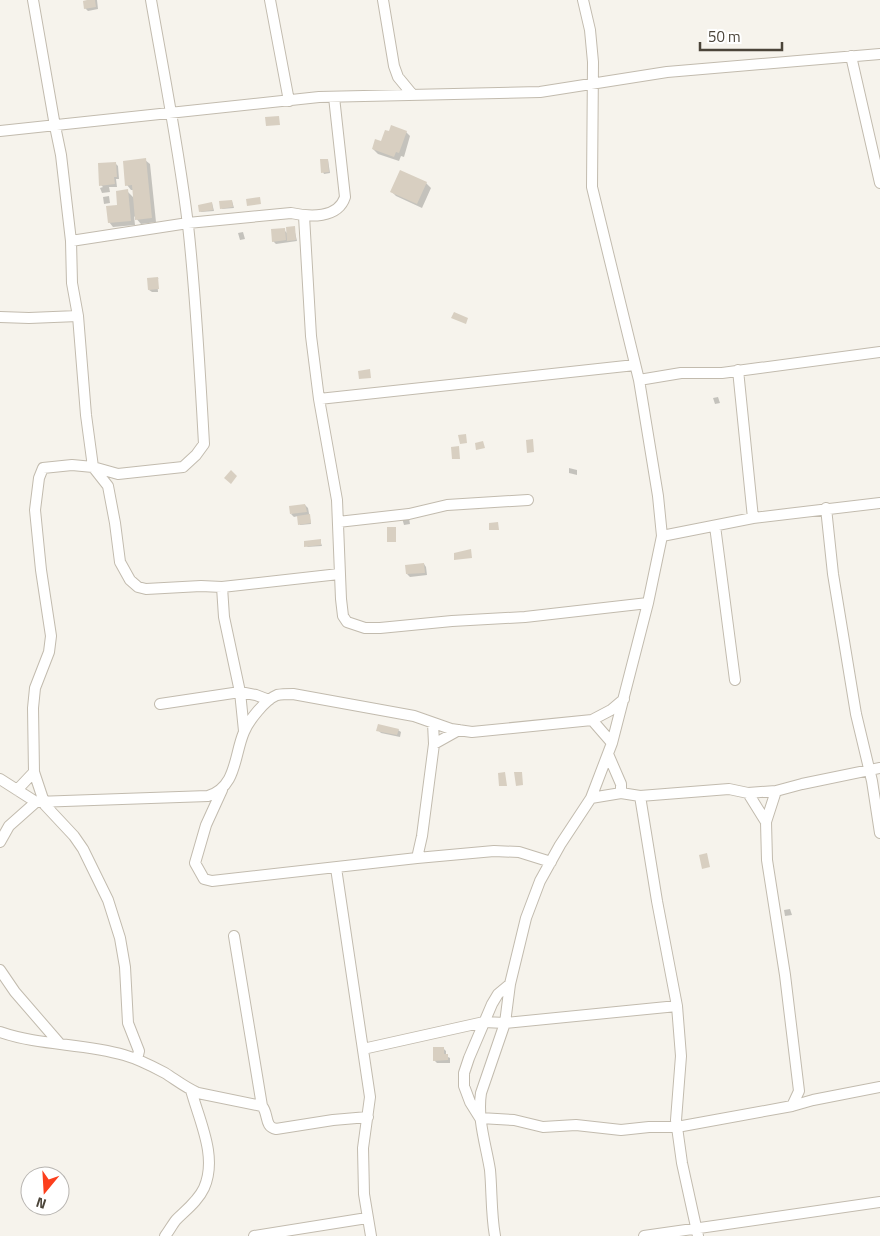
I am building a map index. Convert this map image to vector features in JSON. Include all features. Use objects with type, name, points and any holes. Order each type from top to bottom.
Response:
[{"type":"street","points":[[33,0],[61,155],[71,241],[72,283],[78,316],[86,415],[94,467],[108,486],[120,562],[130,580],[138,587],[146,590],[201,586],[222,587],[340,574]]},
{"type":"street","points":[[40,802],[34,772],[33,708],[35,688],[49,652],[51,636],[41,570],[35,510],[39,478],[43,468],[82,464],[118,474],[183,467],[196,455],[204,444],[188,224],[151,0]]},
{"type":"street","points":[[270,0],[289,101]]},
{"type":"street","points":[[383,0],[388,36],[398,78],[412,94]]},
{"type":"street","points":[[495,1236],[490,1172],[480,1118],[479,1105],[481,1093],[505,1023],[510,984],[526,918],[540,882],[560,845],[591,798],[612,743],[648,603],[662,536],[658,496],[639,380],[592,187],[593,62],[590,30],[583,0]]},
{"type":"street","points":[[0,131],[334,96],[540,92],[667,72],[880,54]]},
{"type":"street","points":[[851,56],[880,183]]},
{"type":"street","points":[[389,94],[398,78]]},
{"type":"street","points":[[71,241],[188,224],[291,213],[304,216],[330,213],[336,210],[342,204],[344,197],[334,96]]},
{"type":"street","points":[[304,216],[311,336],[319,399],[337,500],[341,599],[344,616],[348,622],[365,628],[525,617],[648,603]]},
{"type":"street","points":[[0,317],[78,316]]},
{"type":"street","points":[[639,380],[681,373],[722,373],[880,352]]},
{"type":"street","points":[[319,399],[635,364]]},
{"type":"street","points":[[738,370],[753,518]]},
{"type":"street","points":[[338,522],[409,514],[446,505],[528,500]]},
{"type":"street","points":[[662,536],[753,518],[880,502]]},
{"type":"street","points":[[826,508],[835,583],[856,714],[880,833]]},
{"type":"street","points":[[715,526],[735,680]]},
{"type":"street","points":[[222,587],[224,617],[240,692],[244,731],[234,770],[206,825],[195,863],[204,879],[212,881],[494,851],[519,852],[551,862]]},
{"type":"street","points":[[160,704],[240,692],[269,700]]},
{"type":"street","points":[[244,731],[258,711],[269,700],[279,695],[293,694],[414,716],[433,723],[472,732],[592,720],[611,710],[624,699]]},
{"type":"street","points":[[592,720],[612,743]]},
{"type":"street","points":[[416,858],[422,836],[434,744],[433,723]]},
{"type":"street","points":[[434,744],[459,730]]},
{"type":"street","points":[[608,754],[620,784],[621,792]]},
{"type":"street","points":[[591,798],[621,792],[640,796],[729,789],[748,793],[776,791],[868,769],[880,768]]},
{"type":"street","points":[[17,790],[34,772]]},
{"type":"street","points":[[0,779],[40,802],[69,831],[83,850],[108,900],[120,938],[125,967],[128,1023],[139,1051],[137,1059]]},
{"type":"street","points":[[0,842],[9,826],[40,802],[196,797],[208,796],[223,789]]},
{"type":"street","points":[[776,791],[766,822],[767,860],[785,975],[799,1091],[792,1106]]},
{"type":"street","points":[[748,793],[766,822]]},
{"type":"street","points":[[640,796],[660,921],[677,1006],[681,1056],[676,1120],[682,1163],[697,1233]]},
{"type":"street","points":[[336,868],[370,1097],[363,1148],[364,1194],[370,1236]]},
{"type":"street","points":[[234,936],[262,1106],[265,1110],[268,1126],[276,1129],[368,1117]]},
{"type":"street","points":[[0,970],[15,992],[60,1044]]},
{"type":"street","points":[[480,1118],[470,1102],[464,1086],[464,1073],[468,1058],[498,994],[510,984]]},
{"type":"street","points":[[363,1049],[484,1022],[505,1023],[677,1006]]},
{"type":"street","points":[[0,1032],[29,1040],[101,1049],[137,1059],[198,1093],[262,1106]]},
{"type":"street","points":[[480,1118],[514,1120],[543,1126],[576,1125],[621,1130],[677,1127],[792,1106],[880,1087]]},
{"type":"street","points":[[165,1236],[176,1221],[193,1204],[204,1187],[209,1168],[207,1143],[191,1090]]},
{"type":"street","points":[[799,1091],[813,1100]]},
{"type":"street","points":[[644,1236],[697,1233],[880,1202]]},
{"type":"street","points":[[256,1236],[367,1218]]},
{"type":"building","points":[[95,0],[96,7],[84,9],[83,1]]},
{"type":"building","points":[[279,116],[280,125],[266,126],[265,117]]},
{"type":"building","points":[[391,125],[407,131],[399,153],[396,152],[394,157],[372,149],[375,139],[381,141],[385,130],[389,131]]},
{"type":"building","points":[[146,158],[152,218],[135,220],[132,185],[125,186],[123,161]]},
{"type":"building","points":[[320,159],[328,159],[329,172],[321,173]]},
{"type":"building","points":[[116,162],[117,177],[114,177],[115,184],[99,186],[98,163]]},
{"type":"building","points":[[400,170],[427,182],[417,204],[390,192]]},
{"type":"building","points":[[128,189],[131,221],[108,223],[106,206],[117,205],[116,191]]},
{"type":"building","points":[[260,197],[261,204],[247,206],[246,199]]},
{"type":"building","points":[[232,200],[233,207],[220,209],[219,201]]},
{"type":"building","points":[[212,202],[213,210],[199,212],[198,205]]},
{"type":"building","points":[[295,226],[296,240],[287,241],[286,227]]},
{"type":"building","points":[[285,228],[286,240],[272,242],[271,229]]},
{"type":"building","points":[[158,277],[159,289],[148,290],[147,278]]},
{"type":"building","points":[[454,312],[468,318],[466,324],[451,318]]},
{"type":"building","points":[[370,369],[371,378],[359,379],[358,371]]},
{"type":"building","points":[[466,434],[467,443],[460,444],[458,435]]},
{"type":"building","points":[[533,439],[534,452],[527,453],[526,440]]},
{"type":"building","points":[[483,441],[485,448],[476,450],[475,443]]},
{"type":"building","points":[[459,446],[460,459],[452,459],[451,447]]},
{"type":"building","points":[[231,470],[237,476],[231,484],[224,478]]},
{"type":"building","points":[[305,504],[307,512],[290,514],[289,506]]},
{"type":"building","points":[[310,514],[311,523],[298,525],[297,516]]},
{"type":"building","points":[[498,522],[499,530],[489,530],[489,523]]},
{"type":"building","points":[[387,527],[396,527],[396,542],[387,542]]},
{"type":"building","points":[[321,539],[321,545],[304,547],[304,541]]},
{"type":"building","points":[[471,549],[472,558],[454,560],[454,553]]},
{"type":"building","points":[[424,563],[425,573],[406,574],[405,565]]},
{"type":"building","points":[[378,724],[399,729],[397,735],[376,731]]},
{"type":"building","points":[[505,772],[507,786],[499,786],[498,773]]},
{"type":"building","points":[[514,772],[522,772],[523,785],[516,786]]},
{"type":"building","points":[[707,853],[710,867],[702,869],[699,855]]},
{"type":"building","points":[[433,1047],[444,1047],[444,1054],[448,1054],[448,1060],[433,1061]]}]
